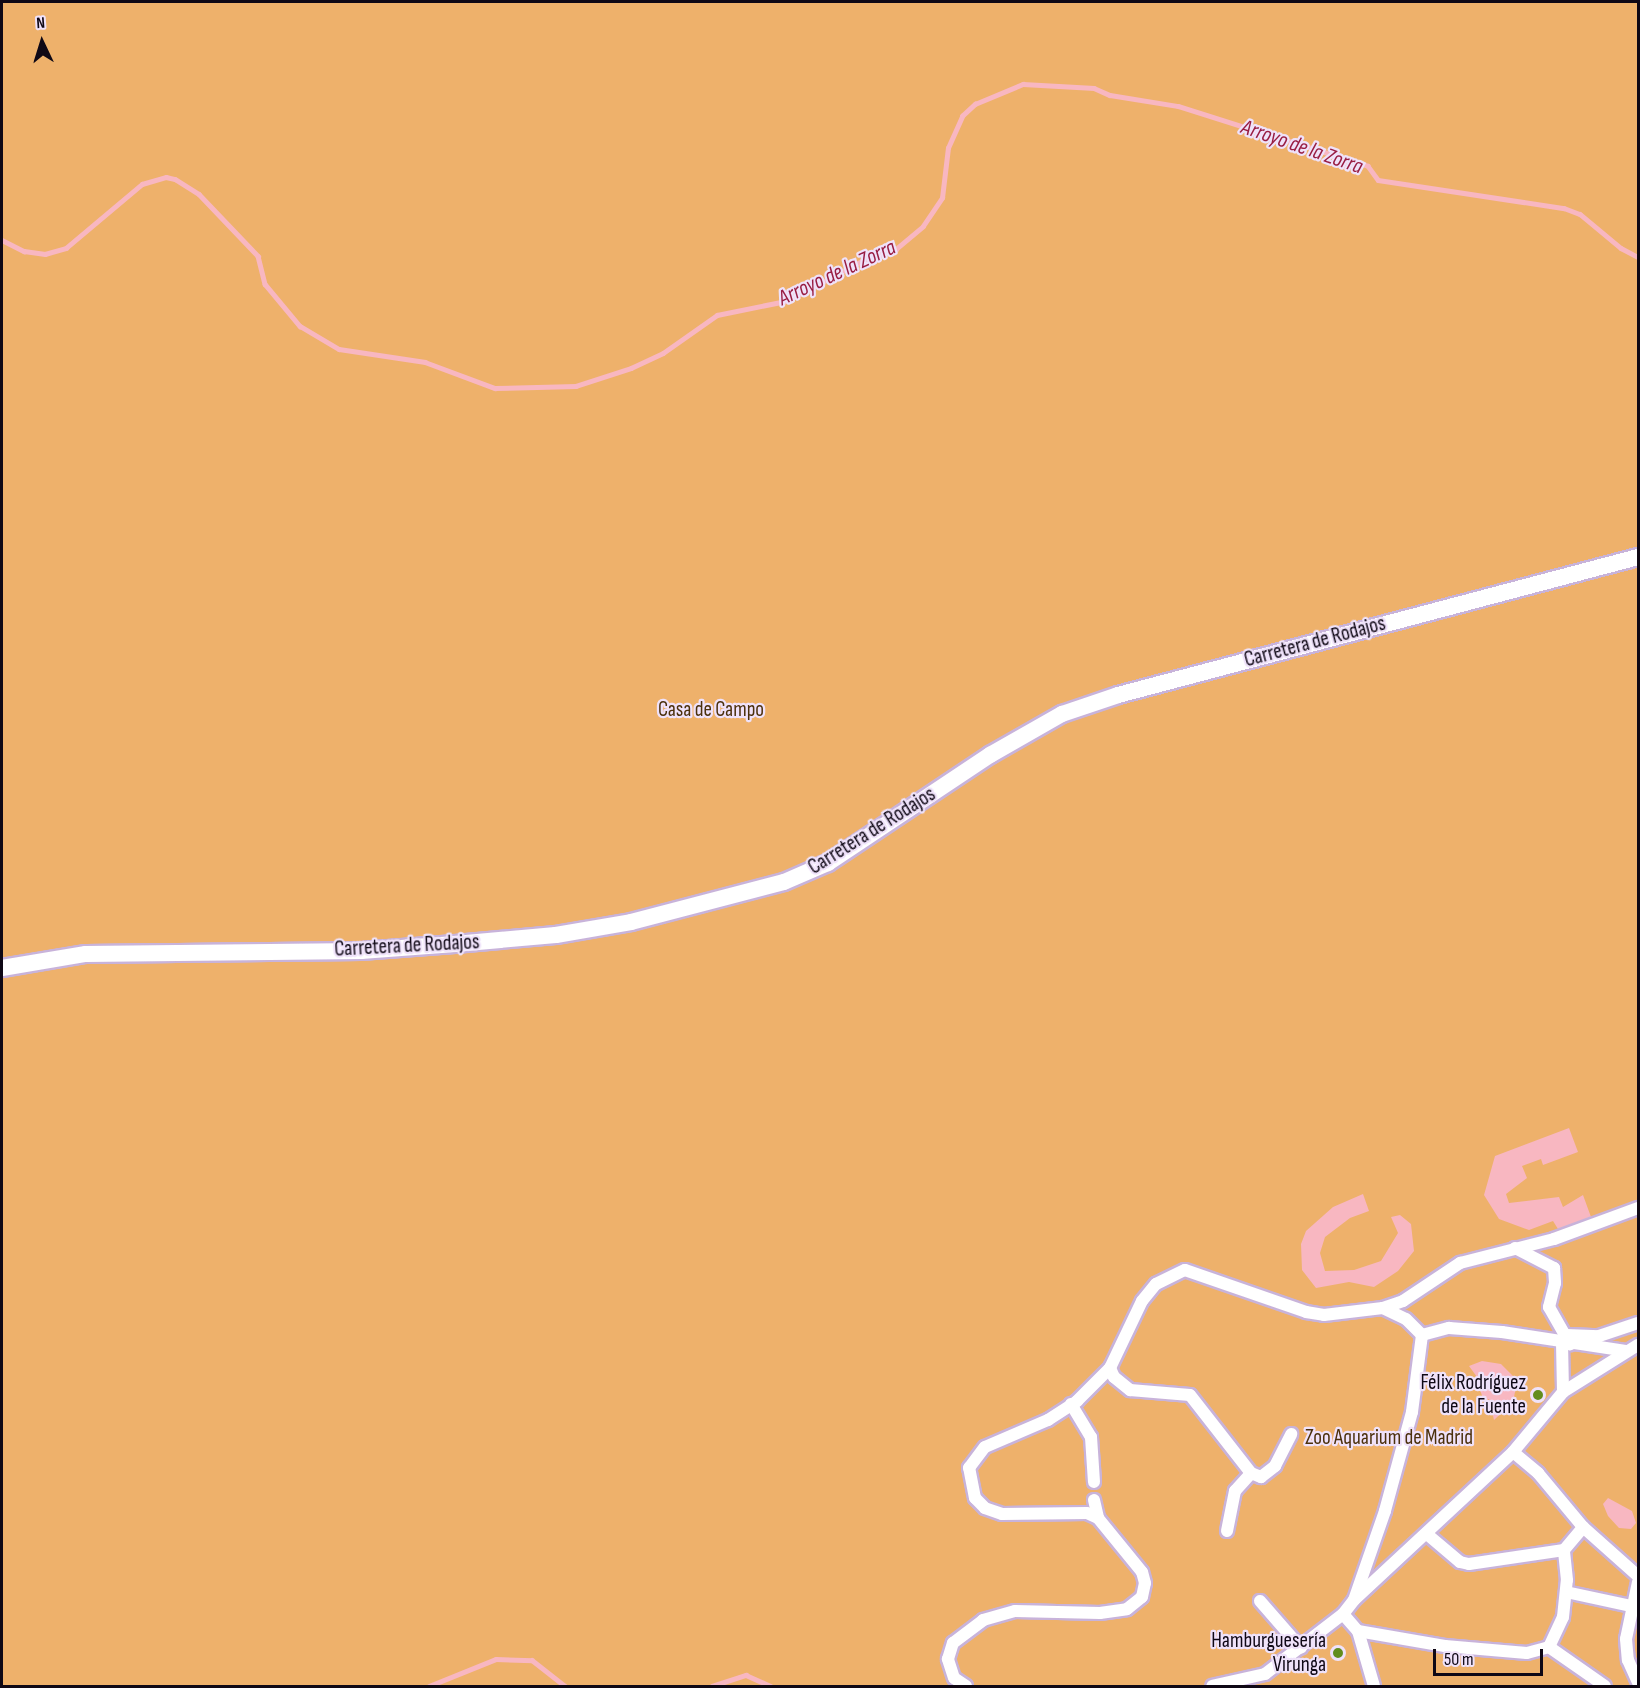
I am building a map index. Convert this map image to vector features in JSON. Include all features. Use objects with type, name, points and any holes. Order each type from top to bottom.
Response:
[{"type":"street","name":"Carretera de Rodajos","points":[[2,968],[86,954],[361,951],[556,935],[631,922],[783,882],[828,864],[990,755],[1062,714],[1140,689],[1638,556]]},
{"type":"street","points":[[1098,1518],[1087,1514],[1002,1514],[985,1508],[975,1498],[969,1483],[969,1468],[985,1447],[1048,1419],[1071,1404],[1110,1368],[1142,1301],[1156,1284],[1185,1270],[1306,1312],[1324,1315],[1383,1308],[1402,1301],[1460,1263],[1554,1239],[1638,1208]]},
{"type":"street","points":[[1515,1248],[1554,1268],[1549,1307],[1566,1340],[1563,1392]]},
{"type":"street","points":[[1383,1308],[1406,1318],[1422,1335]]},
{"type":"street","points":[[1566,1340],[1599,1336],[1638,1323]]},
{"type":"street","points":[[1422,1335],[1449,1328],[1502,1332],[1626,1351]]},
{"type":"street","points":[[1354,1600],[1386,1511],[1412,1412],[1422,1335]]},
{"type":"street","points":[[1212,1686],[1265,1674],[1344,1614],[1354,1600],[1428,1535],[1513,1452],[1563,1392],[1638,1345]]},
{"type":"street","points":[[1110,1368],[1114,1377],[1130,1390],[1190,1395],[1251,1473],[1261,1477],[1275,1466],[1291,1434]]},
{"type":"street","points":[[1071,1404],[1091,1437],[1094,1482]]},
{"type":"street","points":[[1513,1452],[1538,1473],[1583,1527],[1638,1576]]},
{"type":"street","points":[[1227,1531],[1235,1491],[1251,1473]]},
{"type":"street","points":[[966,1686],[954,1678],[948,1659],[953,1643],[983,1620],[1015,1611],[1100,1613],[1127,1609],[1142,1598],[1146,1583],[1142,1572],[1098,1518],[1094,1500]]},
{"type":"street","points":[[1550,1647],[1563,1617],[1566,1592],[1564,1550],[1583,1527]]},
{"type":"street","points":[[1428,1535],[1465,1564],[1564,1550]]},
{"type":"street","points":[[1638,1582],[1626,1639],[1628,1660],[1638,1682]]},
{"type":"street","points":[[1566,1592],[1632,1605]]},
{"type":"street","points":[[1260,1601],[1301,1648]]},
{"type":"street","points":[[1344,1614],[1358,1631],[1374,1686]]},
{"type":"street","points":[[1358,1631],[1500,1652],[1527,1653],[1550,1647],[1605,1686]]},
{"type":"green space","name":"Casa de Campo","points":[[2,2],[1638,2],[1638,1686],[2,1686]]},
{"type":"shaded area","points":[[1569,1128],[1578,1152],[1543,1165],[1541,1159],[1522,1166],[1527,1178],[1506,1194],[1509,1203],[1559,1197],[1563,1207],[1583,1195],[1591,1217],[1558,1229],[1553,1221],[1529,1230],[1499,1219],[1484,1195],[1495,1156]]},
{"type":"shaded area","points":[[1363,1194],[1369,1211],[1350,1218],[1325,1237],[1320,1253],[1325,1271],[1354,1270],[1381,1261],[1398,1233],[1391,1217],[1400,1215],[1411,1224],[1414,1251],[1398,1271],[1374,1287],[1349,1282],[1316,1288],[1302,1270],[1301,1244],[1306,1231],[1333,1207]]},
{"type":"shaded area","points":[[1482,1361],[1501,1364],[1513,1376],[1516,1387],[1513,1402],[1494,1420],[1489,1399],[1484,1401],[1480,1390],[1485,1388],[1469,1366]]},
{"type":"shaded area","points":[[1608,1498],[1632,1511],[1636,1523],[1631,1529],[1619,1528],[1608,1516],[1603,1504]]},
{"type":"waterway","name":"Arroyo de la Zorra","points":[[2,240],[24,251],[45,254],[66,248],[142,184],[166,177],[175,179],[199,194],[258,256],[265,284],[300,326],[339,349],[425,362],[495,388],[576,386],[631,368],[663,353],[717,315],[786,301],[862,261],[896,249],[923,226],[942,198],[948,148],[962,116],[975,104],[1023,84],[1094,88],[1110,95],[1178,106],[1368,166],[1378,180],[1564,208],[1580,214],[1621,248],[1638,257]]},
{"type":"waterway","points":[[429,1686],[496,1659],[532,1660],[565,1686]]},
{"type":"waterway","points":[[712,1686],[746,1675],[771,1686]]},
{"type":"place","name":"Félix Rodríguez de la Fuente","points":[[1538,1395]]},
{"type":"place","name":"Hamburguesería Virunga","points":[[1338,1653]]},
{"type":"park label","name":"Zoo Aquarium de Madrid","points":[[1389,1438]]}]
